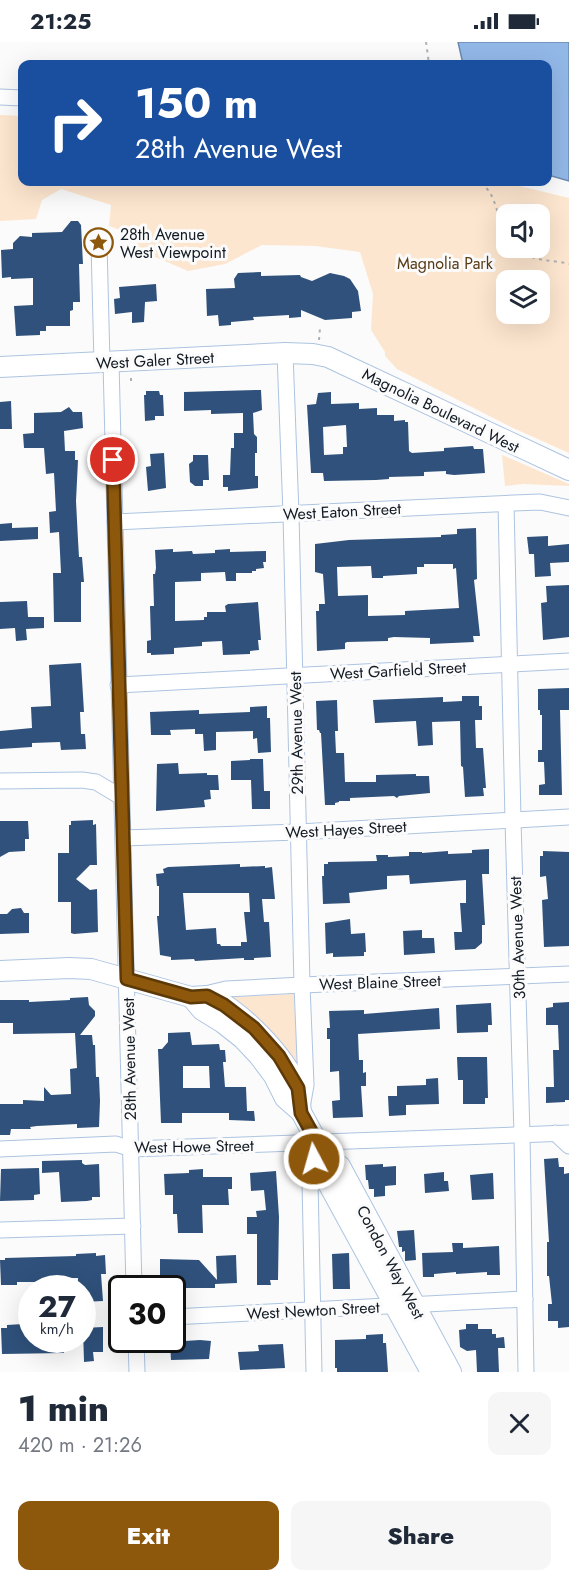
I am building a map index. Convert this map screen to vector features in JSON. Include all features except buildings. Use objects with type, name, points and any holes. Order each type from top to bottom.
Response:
[{"type":"main road","name":"West Galer Street","points":[[0,367],[285,353],[315,347]]},
{"type":"main road","name":"Magnolia Boulevard West","points":[[315,347],[328,357],[569,470]]},
{"type":"main road","points":[[0,971],[91,969],[127,979]]},
{"type":"main road","name":"Condon Way West","points":[[127,979],[191,997],[202,1010],[242,1038],[269,1070],[285,1098],[301,1113],[322,1150],[340,1166],[405,1305],[431,1372]]},
{"type":"main road","name":"Condon Way West","points":[[405,1305],[451,1372]]},
{"type":"street","points":[[0,97],[18,98]]},
{"type":"street","name":"28th Avenue West","points":[[99,243],[115,522],[134,1275]]},
{"type":"street","name":"29th Avenue West","points":[[285,353],[306,1086],[301,1113]]},
{"type":"street","name":"West Eaton Street","points":[[115,522],[540,502],[569,508]]},
{"type":"street","name":"30th Avenue West","points":[[506,504],[519,977],[526,1372]]},
{"type":"street","name":"West Garfield Street","points":[[118,685],[569,661]]},
{"type":"street","points":[[0,781],[82,780],[96,782],[121,797]]},
{"type":"street","name":"West Hayes Street","points":[[123,838],[298,832],[569,817]]},
{"type":"street","name":"West Blaine Street","points":[[191,997],[226,989],[302,984],[569,974]]},
{"type":"street","points":[[562,1133],[569,1146]]},
{"type":"street","name":"West Howe Street","points":[[0,1149],[116,1144],[131,1149],[322,1150],[562,1133]]},
{"type":"street","points":[[314,1372],[310,1181],[322,1150]]},
{"type":"street","points":[[0,1230],[133,1226]]},
{"type":"street","name":"West Newton Street","points":[[186,1316],[525,1299]]},
{"type":"street","points":[[136,1353],[137,1372]]},
{"type":"path","points":[[426,42],[428,60]]},
{"type":"path","points":[[485,186],[491,191],[496,210]]},
{"type":"path","points":[[534,258],[569,264]]},
{"type":"path","points":[[315,347],[320,328]]},
{"type":"path","points":[[131,378],[131,385]]},
{"type":"green space","name":"Magnolia Park","points":[[0,115],[18,116],[18,186],[519,186],[569,198],[569,453],[513,428],[397,369],[385,356],[385,352],[371,330],[373,294],[360,252],[315,246],[262,245],[225,264],[188,271],[134,248],[140,237],[109,226],[111,205],[61,189],[42,200],[36,219],[0,221]]},
{"type":"green space","points":[[502,455],[569,484],[569,486],[523,484],[505,486]]},
{"type":"green space","points":[[294,994],[297,1065],[268,1028],[233,997]]},
{"type":"water","points":[[458,42],[569,42],[569,181],[552,176],[552,60],[462,60]]},
{"type":"place","name":"28th Avenue West Viewpoint","points":[[99,243]]},
{"type":"route","points":[[113,460],[127,979],[191,997],[207,996],[224,1005],[254,1028],[290,1071],[298,1088],[301,1113],[317,1142],[314,1159]]}]
